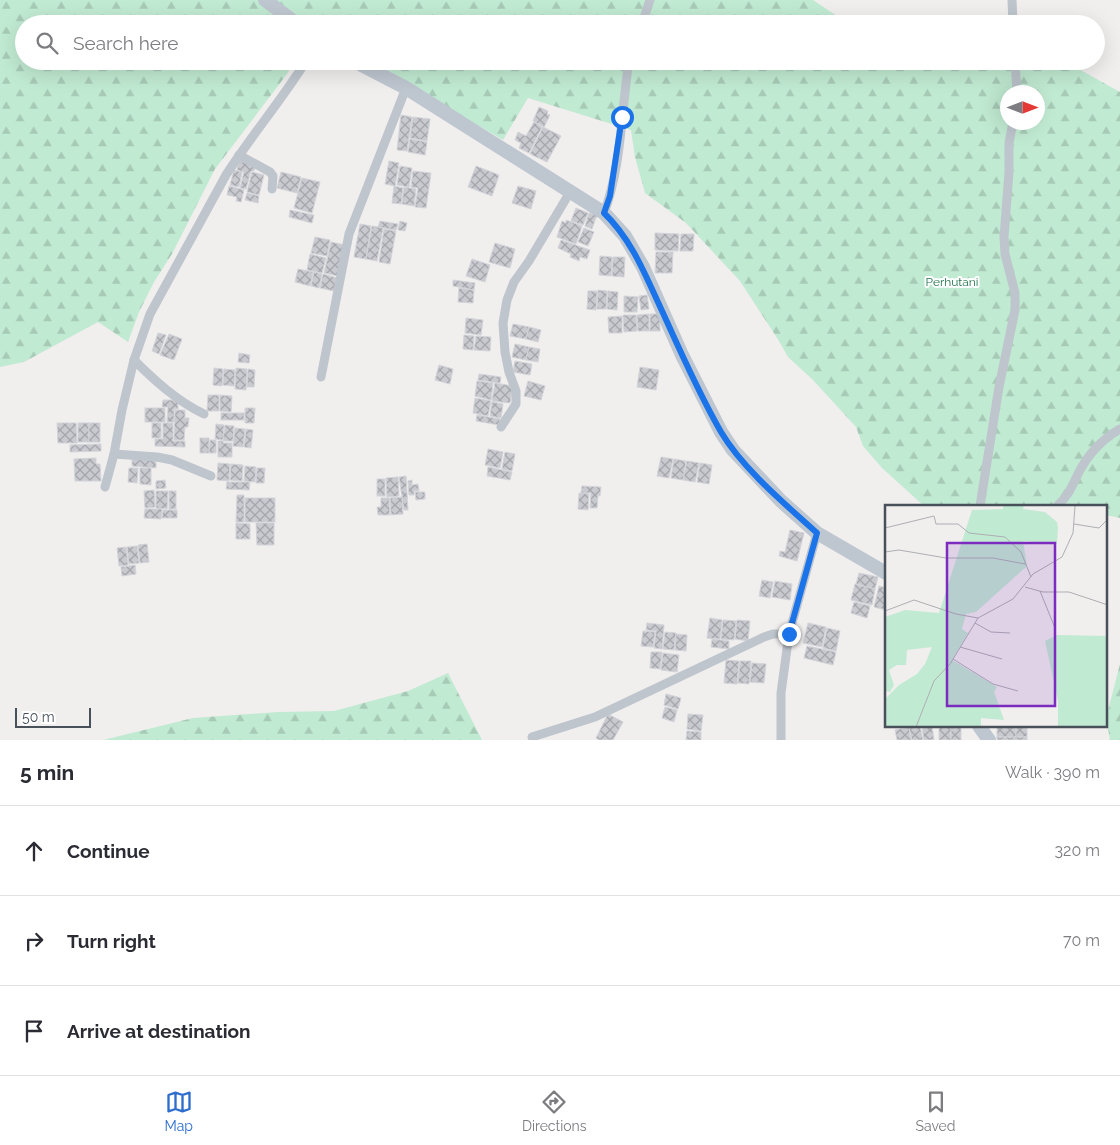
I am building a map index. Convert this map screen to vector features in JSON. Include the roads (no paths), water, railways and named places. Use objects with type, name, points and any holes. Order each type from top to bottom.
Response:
[{"type":"street","points":[[265,0],[285,15]]},
{"type":"street","points":[[645,15],[650,0]]},
{"type":"street","points":[[1012,0],[1013,15]]},
{"type":"street","points":[[105,487],[134,360],[150,314],[226,175],[300,70]]},
{"type":"street","points":[[371,70],[406,88],[604,213],[625,236],[643,267],[682,355],[721,432],[744,462],[817,533],[885,572]]},
{"type":"street","points":[[604,213],[610,196],[615,168],[628,70]]},
{"type":"street","points":[[1016,70],[1017,85]]},
{"type":"street","points":[[321,377],[349,234],[406,88]]},
{"type":"street","points":[[980,505],[998,387],[1015,310],[1015,294],[1005,254],[1004,237],[1009,172],[1009,143],[1011,130]]},
{"type":"street","points":[[239,155],[270,172],[273,176],[272,189]]},
{"type":"street","points":[[501,427],[516,404],[516,391],[509,372],[505,352],[503,323],[507,300],[514,282],[529,261],[570,192]]},
{"type":"street","points":[[134,360],[189,407],[204,414]]},
{"type":"street","points":[[1058,505],[1068,496],[1090,454],[1099,443],[1120,429]]},
{"type":"street","points":[[114,454],[172,460],[211,476]]},
{"type":"street","points":[[781,740],[782,693],[789,634],[817,533]]},
{"type":"street","points":[[532,737],[595,717],[764,637],[773,634],[789,634]]},
{"type":"street","points":[[980,728],[989,740]]},
{"type":"park label","name":"Perhutani","points":[[952,282]]}]
